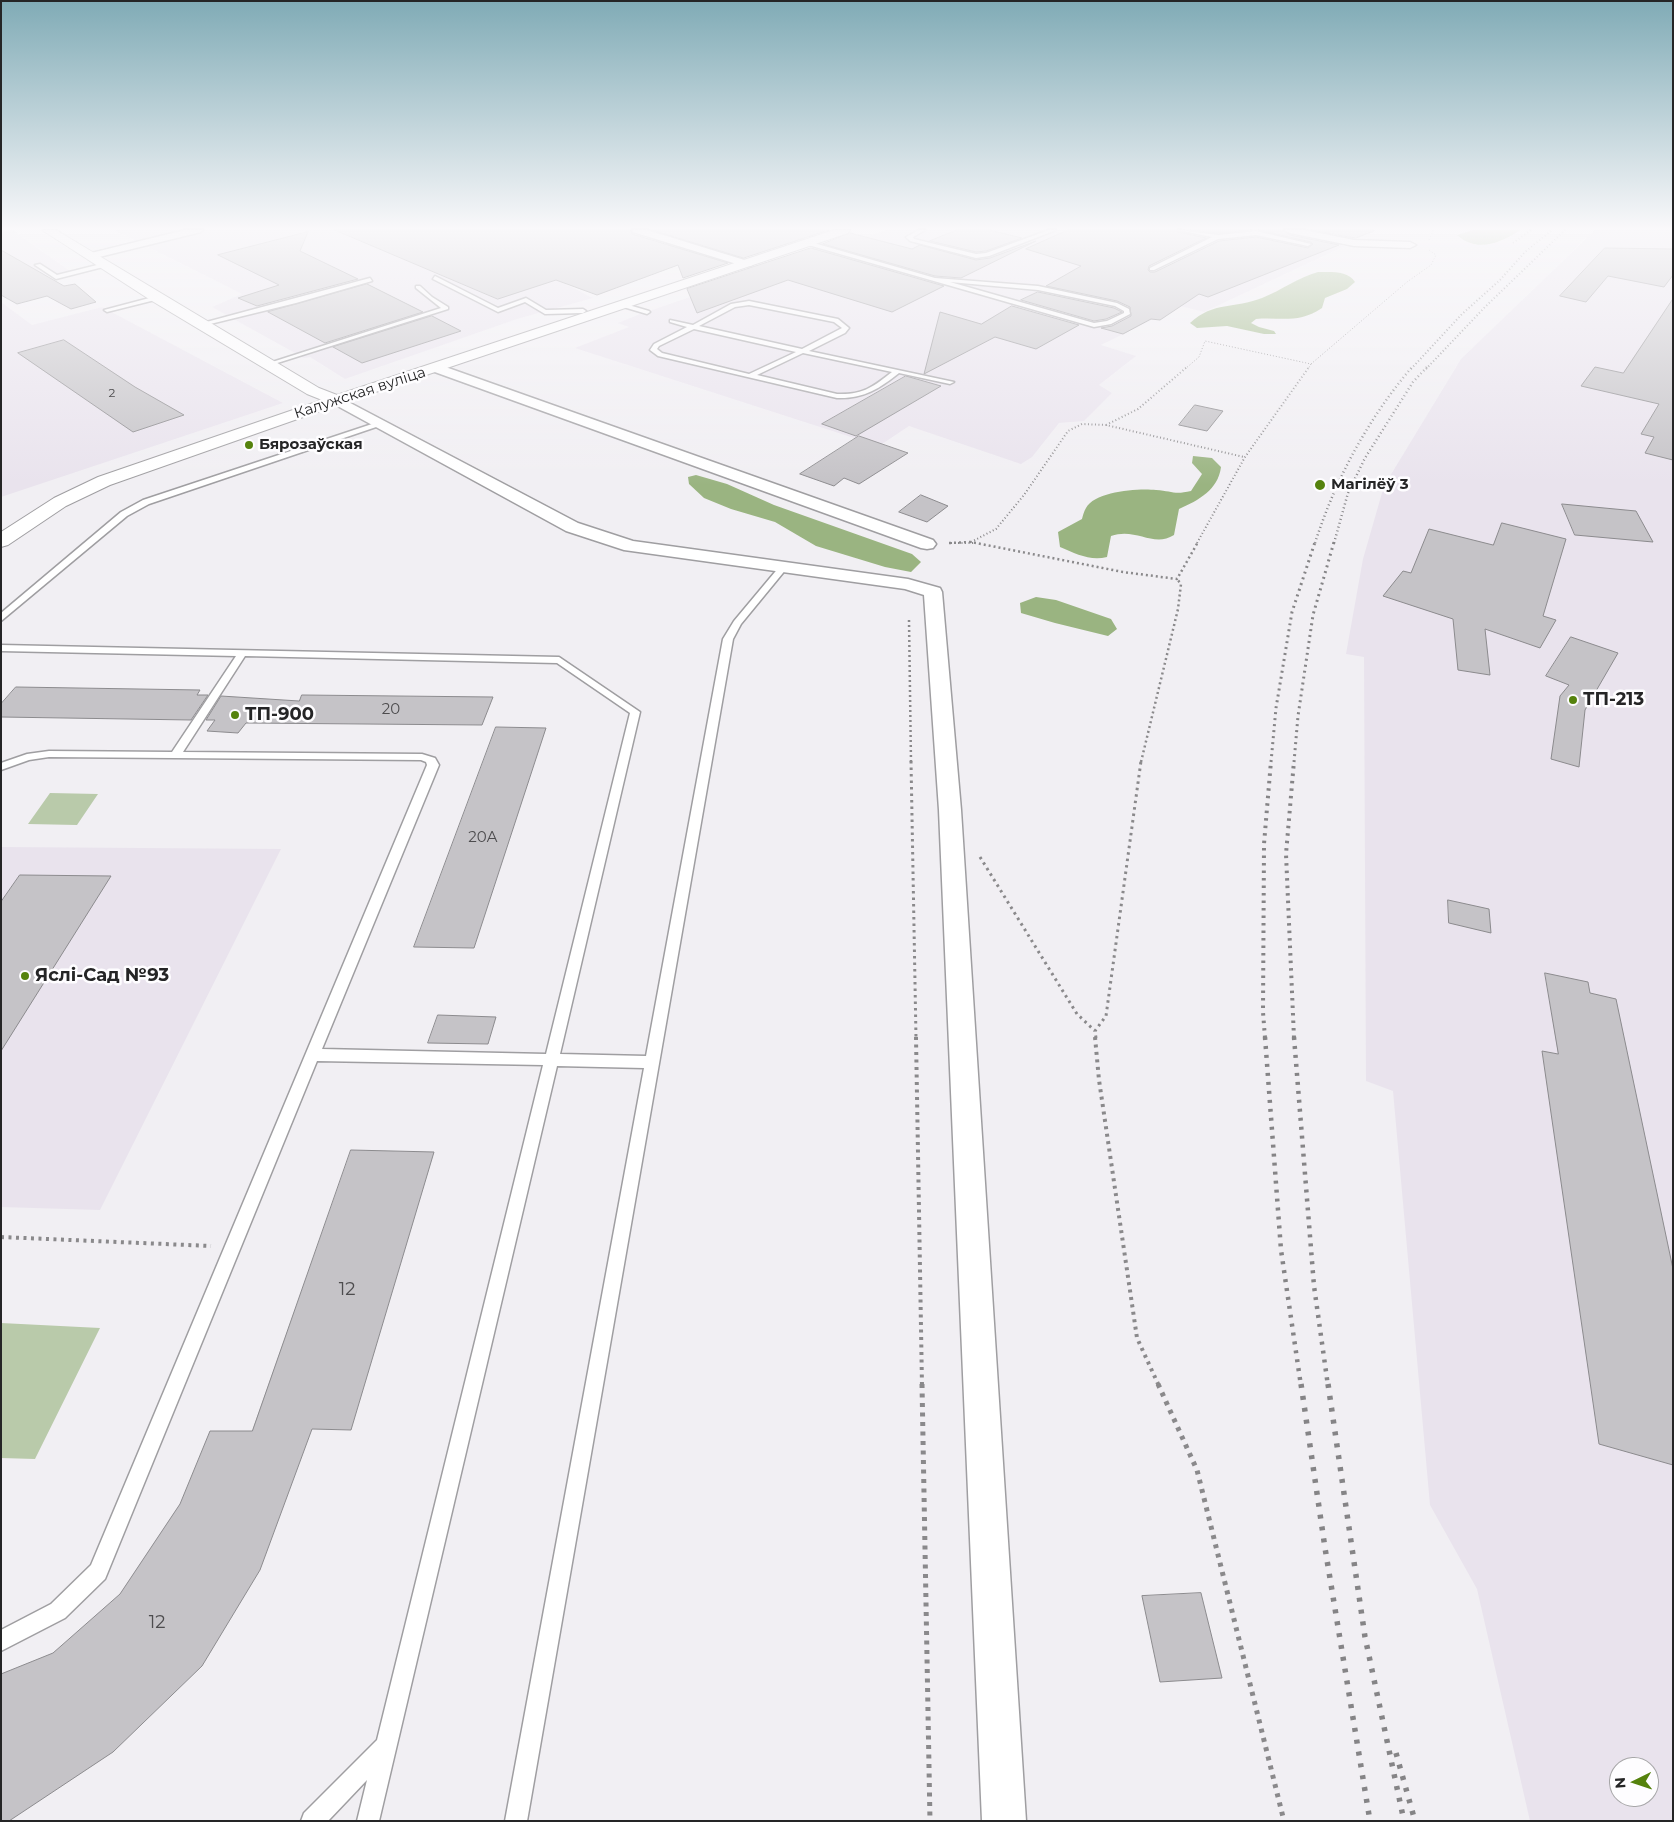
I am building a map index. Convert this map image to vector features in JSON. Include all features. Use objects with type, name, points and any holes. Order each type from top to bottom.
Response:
[{"type":"street","points":[[186,315],[313,391],[337,400],[572,527],[630,546],[908,584],[933,592],[950,810],[1004,1821]]},
{"type":"street","name":"Калужская вуліца","points":[[1,541],[60,502],[104,481],[337,400],[593,315]]},
{"type":"street","points":[[437,368],[927,544]]},
{"type":"lane","points":[[202,324],[240,315]]},
{"type":"lane","points":[[269,364],[424,315]]},
{"type":"lane","points":[[716,315],[656,345],[653,350],[660,355],[851,398],[868,393],[898,371]]},
{"type":"lane","points":[[750,376],[843,332],[846,328],[836,320],[811,315]]},
{"type":"lane","points":[[1060,315],[1094,325],[1109,323],[1125,315]]},
{"type":"lane","points":[[672,321],[950,382]]},
{"type":"lane","points":[[1,618],[124,514],[146,502],[382,424]]},
{"type":"lane","points":[[516,1821],[728,639],[736,623],[783,568]]},
{"type":"lane","points":[[1,648],[559,660],[635,712],[368,1821]]},
{"type":"lane","points":[[175,756],[242,654]]},
{"type":"lane","points":[[1,767],[27,757],[48,754],[422,757],[431,760],[433,765],[98,1572],[58,1611],[1,1641]]},
{"type":"lane","points":[[314,1055],[652,1062]]},
{"type":"lane","points":[[312,1821],[386,1746]]},
{"type":"path","points":[[1177,579],[1245,457],[1311,364],[1368,315]]},
{"type":"path","points":[[1106,425],[1138,409],[1199,357],[1205,341],[1311,364]]},
{"type":"path","points":[[971,542],[996,528],[1024,495],[1068,431],[1082,424],[1106,425],[1245,457]]},
{"type":"path","points":[[927,544],[971,542],[1123,572],[1177,579],[1181,584],[1178,609],[1142,753],[1106,1016],[1095,1031],[1098,1080],[1137,1338],[1197,1470],[1284,1821]]},
{"type":"path","points":[[909,616],[930,1821]]},
{"type":"path","points":[[976,851],[1077,1014],[1095,1031]]},
{"type":"path","points":[[1,1237],[234,1247]]},
{"type":"shaded area","points":[[1,315],[19,315],[32,325],[71,315],[117,315],[283,403],[1,497]]},
{"type":"shaded area","points":[[226,315],[531,315],[345,379],[310,357],[304,358]]},
{"type":"shaded area","points":[[637,315],[1162,315],[1101,345],[1136,356],[1099,385],[1112,393],[1084,421],[1059,423],[1032,457],[1021,464],[909,426],[879,446],[575,348],[629,327],[618,323]]},
{"type":"shaded area","points":[[1507,315],[1673,315],[1673,1821],[1530,1821],[1477,1589],[1430,1505],[1393,1091],[1366,1081],[1364,657],[1346,654],[1363,559],[1384,486],[1461,359]]},
{"type":"shaded area","points":[[1,847],[281,849],[100,1210],[1,1207]]},
{"type":"green space","points":[[1308,315],[1290,319],[1256,319],[1251,323],[1274,331],[1276,334],[1264,334],[1227,326],[1197,328],[1190,323],[1199,316]]},
{"type":"green space","points":[[1193,456],[1212,458],[1221,467],[1212,488],[1194,502],[1179,509],[1174,535],[1159,539],[1128,534],[1111,536],[1107,557],[1101,558],[1083,556],[1060,547],[1058,532],[1082,519],[1086,508],[1098,498],[1129,490],[1161,490],[1177,493],[1191,491],[1202,474],[1192,463]]},
{"type":"green space","points":[[696,475],[727,484],[774,505],[912,554],[921,562],[911,572],[885,567],[816,546],[775,522],[731,509],[704,498],[689,484],[688,477]]},
{"type":"green space","points":[[1036,597],[1056,600],[1111,619],[1117,629],[1108,636],[1021,613],[1020,603]]},
{"type":"green space","points":[[50,793],[98,794],[77,825],[28,824]]},
{"type":"green space","points":[[1,1323],[100,1328],[35,1459],[1,1458]]},
{"type":"building","points":[[274,315],[413,315],[325,343]]},
{"type":"building","points":[[939,315],[950,315],[981,324],[996,315],[1044,315],[1079,325],[1036,349],[995,337],[924,374]]},
{"type":"building","points":[[1073,315],[1115,315],[1106,319],[1094,321]]},
{"type":"building","points":[[1167,315],[1160,320],[1151,319],[1123,334],[1101,328],[1112,326],[1131,316]]},
{"type":"building","points":[[1662,315],[1673,315],[1673,460],[1645,453],[1654,437],[1641,434],[1659,404],[1581,386],[1595,367],[1623,373]]},
{"type":"building","points":[[432,316],[461,331],[362,363],[333,347]]},
{"type":"building","points":[[64,340],[135,387],[184,415],[133,432],[18,353]]},
{"type":"building","points":[[906,376],[941,386],[856,436],[822,424]]},
{"type":"building","points":[[1195,405],[1223,411],[1207,431],[1179,425]]},
{"type":"building","points":[[859,436],[908,453],[859,484],[844,478],[834,486],[800,474]]},
{"type":"building","points":[[921,495],[948,506],[927,522],[899,512]]},
{"type":"building","points":[[1562,504],[1636,511],[1653,542],[1575,535]]},
{"type":"building","points":[[1502,523],[1566,539],[1543,616],[1556,620],[1540,648],[1485,629],[1490,675],[1458,670],[1453,619],[1383,596],[1403,571],[1411,573],[1429,529],[1493,545]]},
{"type":"building","points":[[1571,637],[1618,653],[1585,710],[1579,767],[1551,759],[1560,696],[1569,685],[1546,676]]},
{"type":"building","points":[[16,687],[200,690],[197,695],[208,695],[191,720],[1,717],[1,704]]},
{"type":"building","points":[[302,695],[493,697],[482,725],[246,723],[238,733],[207,731],[215,720],[206,720],[221,696],[299,701]]},
{"type":"building","points":[[496,727],[546,728],[474,948],[414,947]]},
{"type":"building","name":"Яслі-Сад №93","points":[[20,875],[111,876],[1,1051],[1,902]]},
{"type":"building","points":[[1448,900],[1489,909],[1491,933],[1449,923]]},
{"type":"building","points":[[1545,973],[1588,982],[1590,993],[1616,999],[1673,1269],[1673,1465],[1599,1444],[1542,1051],[1558,1054]]},
{"type":"building","points":[[438,1015],[496,1017],[488,1044],[428,1043]]},
{"type":"building","points":[[351,1150],[434,1152],[351,1430],[312,1429],[260,1570],[202,1666],[113,1752],[9,1821],[1,1821],[1,1674],[53,1653],[120,1594],[180,1504],[210,1431],[252,1431]]},
{"type":"building","points":[[1201,1593],[1222,1678],[1160,1682],[1142,1596]]},
{"type":"railway","points":[[1411,369],[1461,315]]},
{"type":"railway","points":[[1426,369],[1477,315]]},
{"type":"railway","points":[[1315,543],[1333,495],[1355,450],[1381,407],[1412,367]]},
{"type":"railway","points":[[1334,543],[1348,493],[1365,458],[1413,382],[1427,367]]},
{"type":"railway","points":[[1271,762],[1276,708],[1292,612],[1315,542]]},
{"type":"railway","points":[[1294,762],[1298,716],[1313,615],[1334,542]]},
{"type":"railway","points":[[1265,1038],[1263,1012],[1264,844],[1271,761]]},
{"type":"railway","points":[[1294,761],[1286,854],[1294,1038]]},
{"type":"railway","points":[[1265,1037],[1281,1250],[1301,1386]]},
{"type":"railway","points":[[1294,1037],[1314,1286],[1328,1386]]},
{"type":"railway","points":[[1301,1384],[1325,1548],[1370,1821]]},
{"type":"railway","points":[[1328,1384],[1365,1637],[1404,1821]]},
{"type":"railway","points":[[1396,1753],[1415,1821]]},
{"type":"place","name":"Бярозаўская","points":[[249,445]]},
{"type":"place","name":"Магілёў 3","points":[[1320,485]]},
{"type":"place","name":"ТП-213","points":[[1573,700]]},
{"type":"place","name":"ТП-900","points":[[235,715]]},
{"type":"place","name":"Яслі-Сад №93","points":[[25,976]]}]
